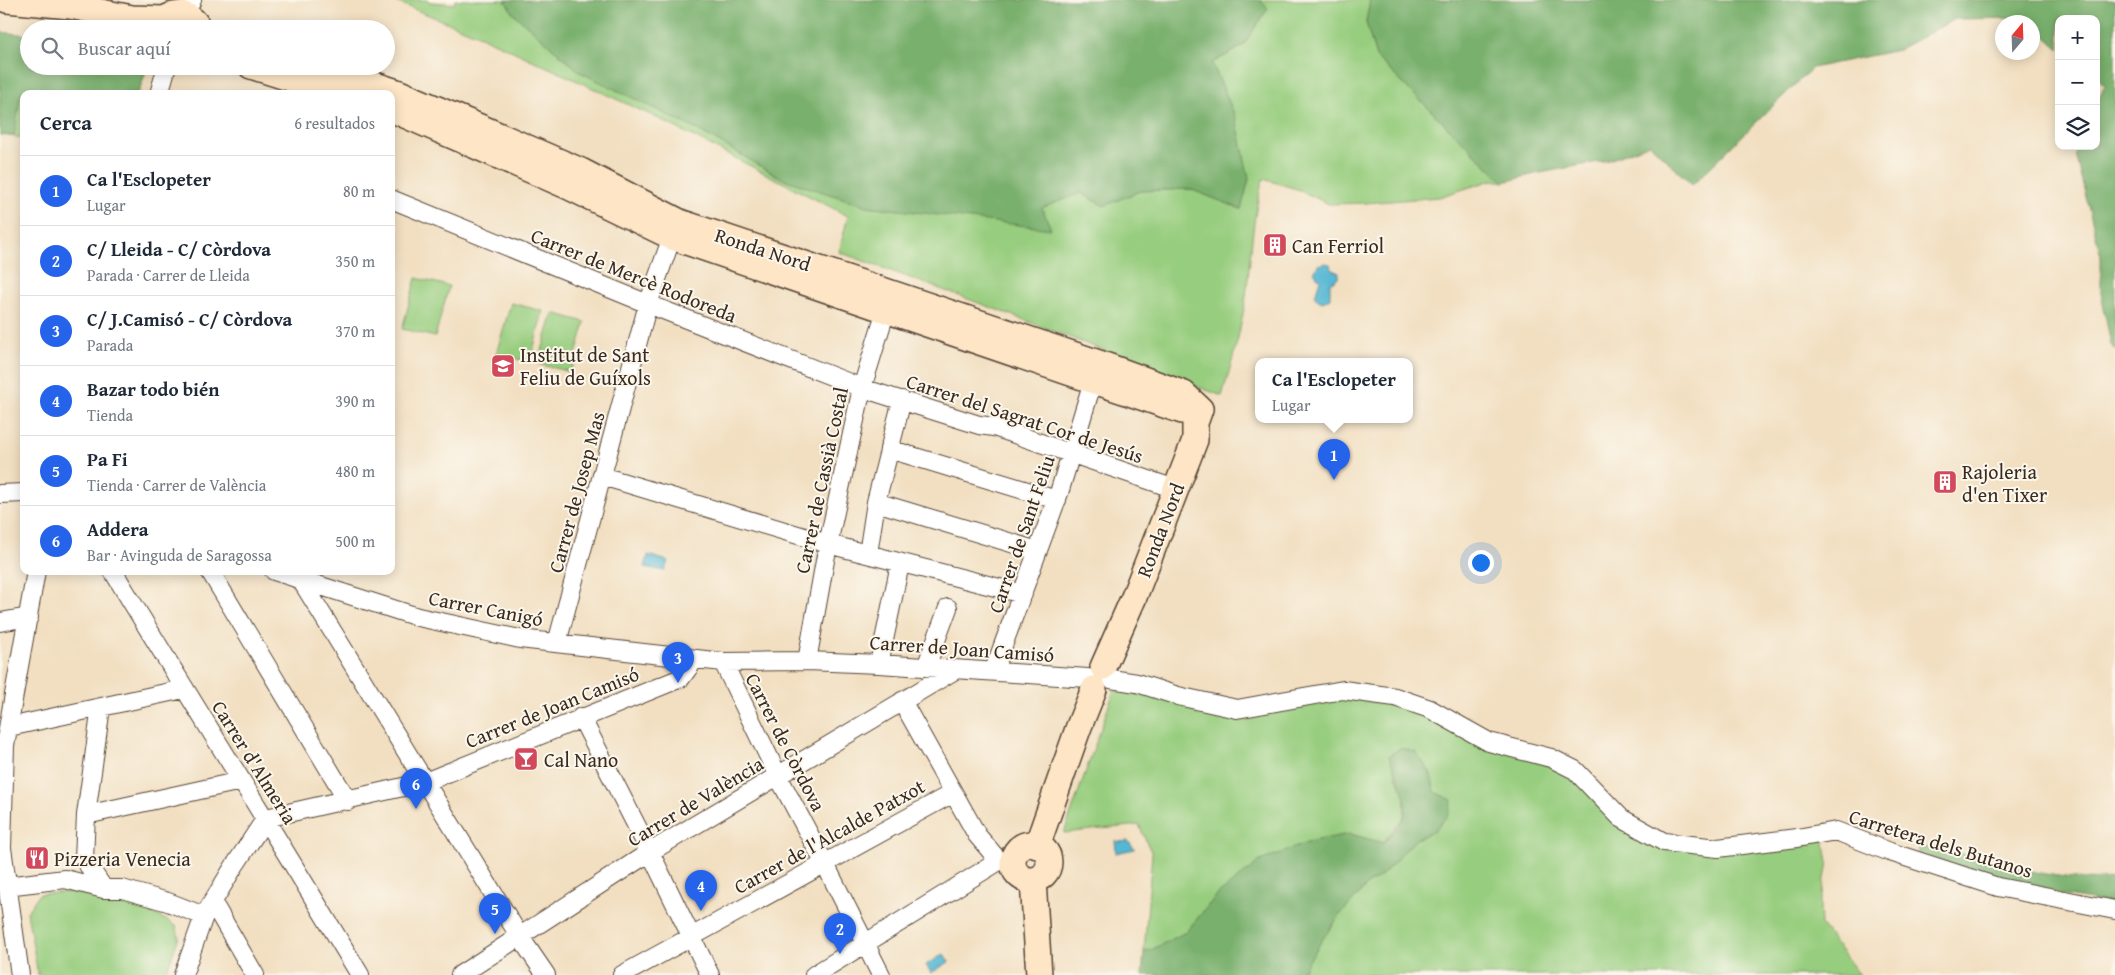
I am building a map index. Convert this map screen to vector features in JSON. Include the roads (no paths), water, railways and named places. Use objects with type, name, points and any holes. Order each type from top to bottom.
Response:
[{"type":"street","points":[[7,0],[70,6],[132,18],[179,18]]},
{"type":"street","points":[[0,16],[52,20]]},
{"type":"street","points":[[160,90],[164,75]]},
{"type":"street","points":[[279,75],[327,90]]},
{"type":"street","name":"Ronda Nord","points":[[346,75],[392,90]]},
{"type":"street","name":"Ronda Nord","points":[[395,91],[581,171],[680,222],[1099,363],[1184,394],[1198,416],[1195,440],[1118,636],[1083,717],[1036,846]]},
{"type":"street","name":"Ronda Nord","points":[[395,112],[567,186],[672,237],[1003,349],[1093,382],[1198,416]]},
{"type":"street","name":"Carrer de Mercè Rodoreda","points":[[395,201],[648,304],[862,388]]},
{"type":"street","name":"Carrer de Josep Mas","points":[[557,643],[648,304],[672,237]]},
{"type":"street","name":"Carrer de Cassià Costal","points":[[807,661],[828,544],[862,388],[886,310]]},
{"type":"street","name":"Carrer de Sant Feliu","points":[[994,670],[1056,500],[1093,382]]},
{"type":"street","name":"Carrer del Sagrat Cor de Jesús","points":[[862,388],[1072,452],[1176,489]]},
{"type":"street","points":[[868,554],[876,502],[902,400]]},
{"type":"street","points":[[889,449],[1056,500]]},
{"type":"street","points":[[602,476],[828,544],[1023,594]]},
{"type":"street","points":[[876,502],[1038,552]]},
{"type":"street","points":[[879,664],[900,564]]},
{"type":"street","points":[[20,975],[2,848],[5,745],[35,575]]},
{"type":"street","name":"Carrer d'Almeria","points":[[116,575],[184,689],[266,818],[360,975]]},
{"type":"street","points":[[212,575],[348,801]]},
{"type":"street","name":"Carrer Canigó","points":[[286,575],[418,617],[520,639],[695,659]]},
{"type":"street","points":[[301,580],[520,937],[546,975]]},
{"type":"street","points":[[926,667],[948,608]]},
{"type":"street","points":[[0,622],[29,617]]},
{"type":"street","name":"Carrer de Joan Camisó","points":[[266,818],[348,801],[425,782],[681,678],[695,659],[723,662],[807,661],[879,664],[1099,678]]},
{"type":"street","name":"Carrer de Còrdova","points":[[723,662],[778,776],[881,975]]},
{"type":"street","name":"Carrer de València","points":[[460,975],[650,852],[955,670]]},
{"type":"street","name":"Carretera dels Butanos","points":[[1099,678],[1137,683],[1178,696],[1237,708],[1343,690],[1395,696],[1430,708],[1489,742],[1551,758],[1575,770],[1621,818],[1664,842],[1718,848],[1836,831],[1890,852],[1998,887],[2115,910]]},
{"type":"street","points":[[9,727],[184,689]]},
{"type":"street","points":[[814,975],[865,943],[1007,862],[1022,847],[1036,846],[1046,853],[1049,864],[1045,874],[1033,880],[1021,877],[1007,862],[977,835],[902,701]]},
{"type":"street","points":[[102,707],[86,815],[84,859],[104,889]]},
{"type":"street","points":[[580,718],[650,852],[710,975]]},
{"type":"street","points":[[86,815],[241,781]]},
{"type":"street","name":"Carrer de l'Alcalde Patxot","points":[[622,975],[953,793]]},
{"type":"street","points":[[183,975],[209,909],[266,818]]},
{"type":"street","points":[[6,886],[66,879],[104,889],[122,889],[168,902],[209,909],[255,975]]},
{"type":"street","points":[[1033,880],[1039,975]]},
{"type":"water","points":[[1330,264],[1332,269],[1339,273],[1339,277],[1330,283],[1330,298],[1323,302],[1315,296],[1320,280],[1314,272],[1318,265]]},
{"type":"water","points":[[648,555],[668,561],[665,571],[645,567]]},
{"type":"water","points":[[1115,840],[1119,842],[1128,841],[1135,849],[1116,853]]},
{"type":"water","points":[[944,954],[949,962],[931,973],[926,965]]},
{"type":"place","name":"Can Ferriol","points":[[1275,245]]},
{"type":"place","name":"Institut de Sant Feliu de Guíxols","points":[[503,366]]},
{"type":"place","name":"Ca l'Esclopeter","points":[[1334,480]]},
{"type":"place","name":"Rajoleria d'en Tixer","points":[[1945,482]]},
{"type":"place","name":"C/ J.Camisó - C/ Còrdova","points":[[678,683]]},
{"type":"place","name":"Cal Nano","points":[[526,759]]},
{"type":"place","name":"Addera","points":[[416,809]]},
{"type":"place","name":"Pizzeria Venecia","points":[[37,858]]},
{"type":"place","name":"Bazar todo bién","points":[[701,911]]},
{"type":"place","name":"Pa Fi","points":[[495,934]]},
{"type":"place","name":"C/ Lleida - C/ Còrdova","points":[[840,954]]}]
